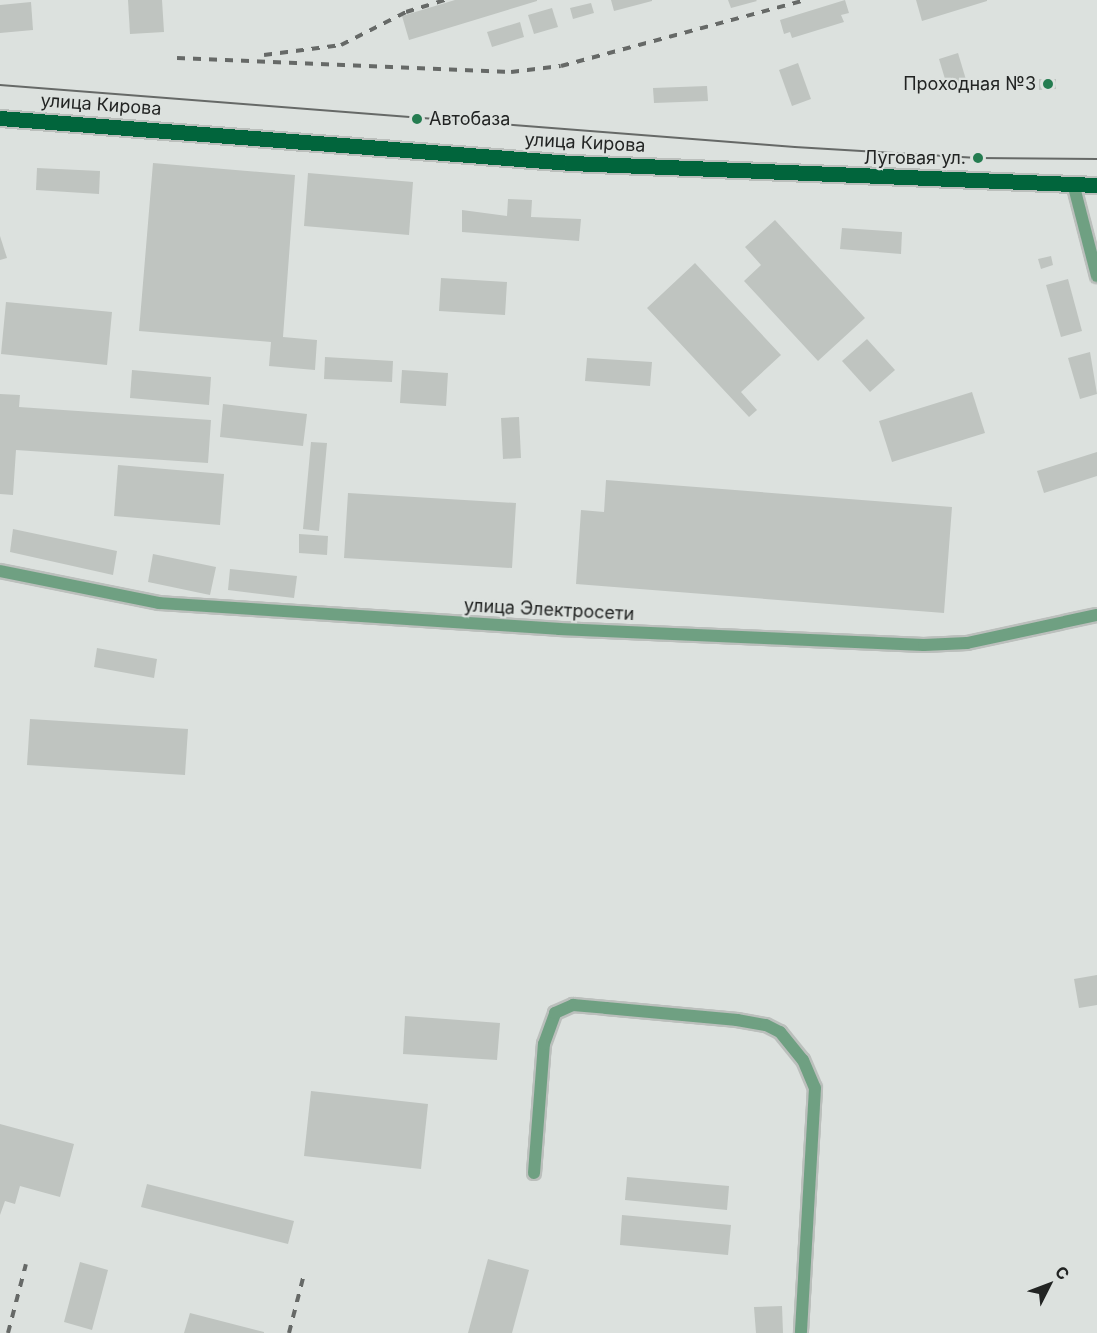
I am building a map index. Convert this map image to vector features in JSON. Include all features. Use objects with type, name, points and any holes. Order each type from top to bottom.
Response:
[{"type":"main road","name":"улица Кирова","points":[[0,118],[571,163],[1074,187],[1097,185]]},
{"type":"street","points":[[1074,187],[1097,276]]},
{"type":"street","name":"улица Электросети","points":[[0,571],[159,603],[559,629],[924,645],[966,643],[1097,615]]},
{"type":"street","points":[[534,1173],[544,1044],[555,1013],[573,1005],[737,1020],[766,1025],[780,1032],[803,1060],[815,1088],[801,1333]]},
{"type":"building","points":[[128,0],[162,0],[164,32],[130,34]]},
{"type":"building","points":[[455,0],[537,1],[409,40],[402,16]]},
{"type":"building","points":[[611,0],[652,0],[652,1],[614,11]]},
{"type":"building","points":[[728,0],[756,0],[757,1],[731,8]]},
{"type":"building","points":[[845,0],[849,13],[841,15],[844,22],[792,38],[790,32],[784,34],[780,20]]},
{"type":"building","points":[[916,0],[987,0],[987,1],[922,21]]},
{"type":"building","points":[[31,2],[33,30],[0,33],[0,5]]},
{"type":"building","points":[[591,3],[594,13],[573,19],[570,8]]},
{"type":"building","points":[[552,8],[558,27],[534,34],[528,15]]},
{"type":"building","points":[[520,22],[524,37],[492,47],[487,32]]},
{"type":"building","points":[[958,53],[967,83],[948,89],[939,59]]},
{"type":"building","points":[[798,63],[811,99],[792,106],[779,70]]},
{"type":"building","name":"Проходная №3","points":[[1039,79],[1056,79],[1056,89],[1039,90]]},
{"type":"building","points":[[707,86],[708,101],[654,103],[653,88]]},
{"type":"building","points":[[153,163],[295,175],[283,337],[317,340],[315,370],[269,366],[271,342],[139,331]]},
{"type":"building","points":[[37,168],[100,171],[99,194],[36,190]]},
{"type":"building","points":[[308,173],[413,182],[409,235],[304,226]]},
{"type":"building","points":[[508,199],[532,200],[531,217],[581,219],[579,241],[462,232],[462,210],[507,216]]},
{"type":"building","points":[[775,220],[865,318],[818,361],[744,281],[761,265],[745,247]]},
{"type":"building","points":[[842,228],[902,232],[901,254],[840,249]]},
{"type":"building","points":[[0,236],[7,258],[0,260]]},
{"type":"building","points":[[1051,256],[1053,265],[1041,269],[1038,259]]},
{"type":"building","points":[[695,263],[781,355],[741,392],[757,410],[749,417],[647,308]]},
{"type":"building","points":[[441,278],[507,282],[505,315],[439,311]]},
{"type":"building","points":[[1068,279],[1082,331],[1061,337],[1046,285]]},
{"type":"building","points":[[6,302],[112,312],[107,365],[1,354]]},
{"type":"building","points":[[867,339],[895,370],[870,392],[842,361]]},
{"type":"building","points":[[1090,352],[1097,394],[1080,399],[1068,358]]},
{"type":"building","points":[[325,357],[393,361],[392,382],[324,379]]},
{"type":"building","points":[[587,358],[652,362],[650,386],[585,381]]},
{"type":"building","points":[[132,370],[211,377],[209,405],[130,398]]},
{"type":"building","points":[[402,370],[448,373],[446,406],[400,403]]},
{"type":"building","points":[[972,392],[985,433],[892,462],[879,421]]},
{"type":"building","points":[[0,394],[20,395],[19,407],[211,420],[208,463],[16,450],[13,495],[0,494]]},
{"type":"building","points":[[223,404],[307,414],[303,446],[220,437]]},
{"type":"building","points":[[519,417],[521,458],[503,459],[501,418]]},
{"type":"building","points":[[311,442],[327,443],[319,531],[303,529]]},
{"type":"building","points":[[1097,452],[1097,476],[1044,493],[1037,471]]},
{"type":"building","points":[[118,465],[224,474],[220,525],[114,516]]},
{"type":"building","points":[[606,480],[952,507],[944,613],[576,584],[581,510],[604,512]]},
{"type":"building","points":[[348,493],[516,503],[512,568],[344,558]]},
{"type":"building","points":[[13,529],[117,551],[113,575],[10,552]]},
{"type":"building","points":[[299,534],[328,536],[327,555],[299,553]]},
{"type":"building","points":[[153,554],[216,567],[210,595],[148,582]]},
{"type":"building","points":[[230,569],[297,576],[294,598],[228,590]]},
{"type":"building","points":[[97,648],[157,659],[154,678],[94,667]]},
{"type":"building","points":[[30,719],[188,729],[185,775],[27,765]]},
{"type":"building","points":[[1097,975],[1097,1005],[1079,1008],[1074,979]]},
{"type":"building","points":[[405,1016],[500,1023],[497,1060],[403,1054]]},
{"type":"building","points":[[311,1091],[428,1104],[421,1169],[304,1156]]},
{"type":"building","points":[[0,1124],[74,1144],[60,1197],[20,1186],[15,1204],[5,1201],[0,1215]]},
{"type":"building","points":[[627,1177],[729,1186],[727,1210],[625,1200]]},
{"type":"building","points":[[147,1184],[294,1221],[288,1244],[141,1207]]},
{"type":"building","points":[[622,1215],[731,1225],[728,1255],[620,1245]]},
{"type":"building","points":[[488,1259],[529,1270],[512,1333],[468,1333]]},
{"type":"building","points":[[80,1262],[108,1270],[92,1330],[64,1322]]},
{"type":"building","points":[[782,1306],[783,1333],[756,1333],[754,1307]]},
{"type":"building","points":[[190,1313],[264,1332],[264,1333],[184,1333]]},
{"type":"tram line","points":[[0,85],[795,147],[978,158],[1097,159]]},
{"type":"railway","points":[[264,55],[341,45],[406,12],[445,0]]},
{"type":"railway","points":[[177,58],[511,72],[561,66],[806,0]]},
{"type":"railway","points":[[8,1333],[26,1264]]},
{"type":"railway","points":[[289,1333],[303,1278]]},
{"type":"place","name":"Проходная №3","points":[[1048,84]]},
{"type":"place","name":"Автобаза","points":[[417,119]]},
{"type":"place","name":"Луговая ул.","points":[[978,158]]}]
